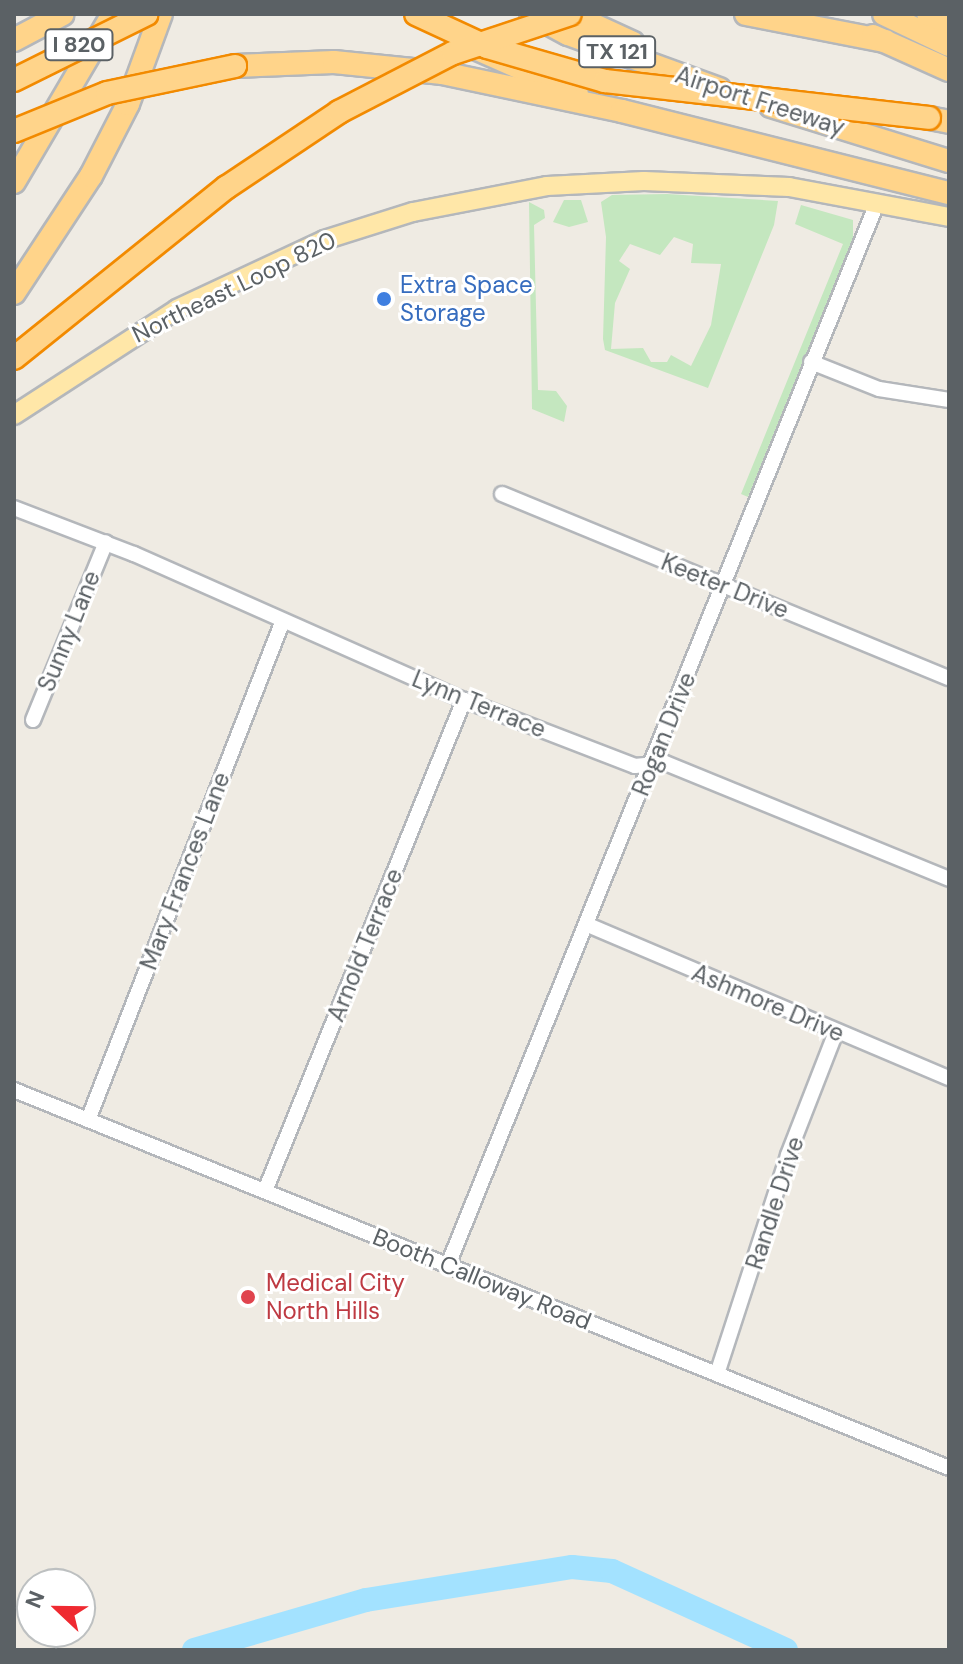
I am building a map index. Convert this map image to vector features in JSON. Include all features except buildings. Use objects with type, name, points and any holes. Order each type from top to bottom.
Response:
[{"type":"highway","name":"I 820","points":[[24,35],[63,14]]},
{"type":"highway","points":[[14,182],[113,14]]},
{"type":"highway","name":"I 820","points":[[14,80],[147,14]]},
{"type":"highway","points":[[14,293],[91,176],[128,104],[161,14]]},
{"type":"highway","points":[[416,14],[506,65],[622,111]]},
{"type":"highway","points":[[416,14],[487,47],[605,81],[939,120]]},
{"type":"highway","name":"Airport Freeway","points":[[531,14],[568,34],[705,85],[949,161]]},
{"type":"highway","points":[[14,358],[113,273],[227,187],[339,112],[453,53],[570,14],[696,71],[705,85]]},
{"type":"highway","points":[[746,14],[885,41]]},
{"type":"highway","points":[[820,14],[949,70]]},
{"type":"highway","points":[[884,14],[949,45]]},
{"type":"highway","points":[[928,14],[949,22]]},
{"type":"highway","points":[[14,131],[107,93],[235,66],[384,65],[622,111],[949,193]]},
{"type":"main road","name":"Northeast Loop 820","points":[[14,415],[177,309],[324,240],[413,212],[547,186],[644,181],[789,187],[949,217]]},
{"type":"street","name":"Rogan Drive","points":[[448,1265],[588,925],[877,203]]},
{"type":"street","points":[[811,362],[879,389],[949,400]]},
{"type":"street","name":"Keeter Drive","points":[[502,494],[949,678]]},
{"type":"street","name":"Lynn Terrace","points":[[14,508],[106,542],[282,623],[464,700],[635,766],[665,763],[949,879]]},
{"type":"street","name":"Sunny Lane","points":[[33,720],[106,542]]},
{"type":"street","name":"Mary Frances Lane","points":[[88,1120],[282,623]]},
{"type":"street","name":"Arnold Terrace","points":[[265,1191],[464,700]]},
{"type":"street","name":"Ashmore Drive","points":[[588,925],[949,1078]]},
{"type":"street","name":"Randle Drive","points":[[717,1374],[788,1155],[836,1032]]},
{"type":"street","name":"Booth Calloway Road","points":[[14,1090],[949,1468]]},
{"type":"green space","points":[[667,194],[778,201],[774,225],[708,388],[605,350],[606,237],[601,202],[612,195]],"holes":[[[674,237],[693,244],[691,263],[721,264],[711,325],[691,366],[671,355],[667,362],[651,362],[643,348],[611,349],[615,303],[630,269],[619,261],[630,244],[660,255]]]},
{"type":"green space","points":[[564,200],[581,200],[588,222],[569,227],[553,222]]},
{"type":"green space","points":[[529,202],[544,210],[545,218],[534,225],[538,390],[556,391],[567,406],[564,422],[532,409]]},
{"type":"green space","points":[[801,205],[853,220],[853,239],[748,497],[741,494],[843,244],[795,224]]},
{"type":"waterway","points":[[194,1650],[366,1600],[572,1567],[612,1571],[786,1650]]},
{"type":"place","name":"Extra Space Storage","points":[[384,299]]},
{"type":"place","name":"Medical City North Hills","points":[[248,1297]]}]
